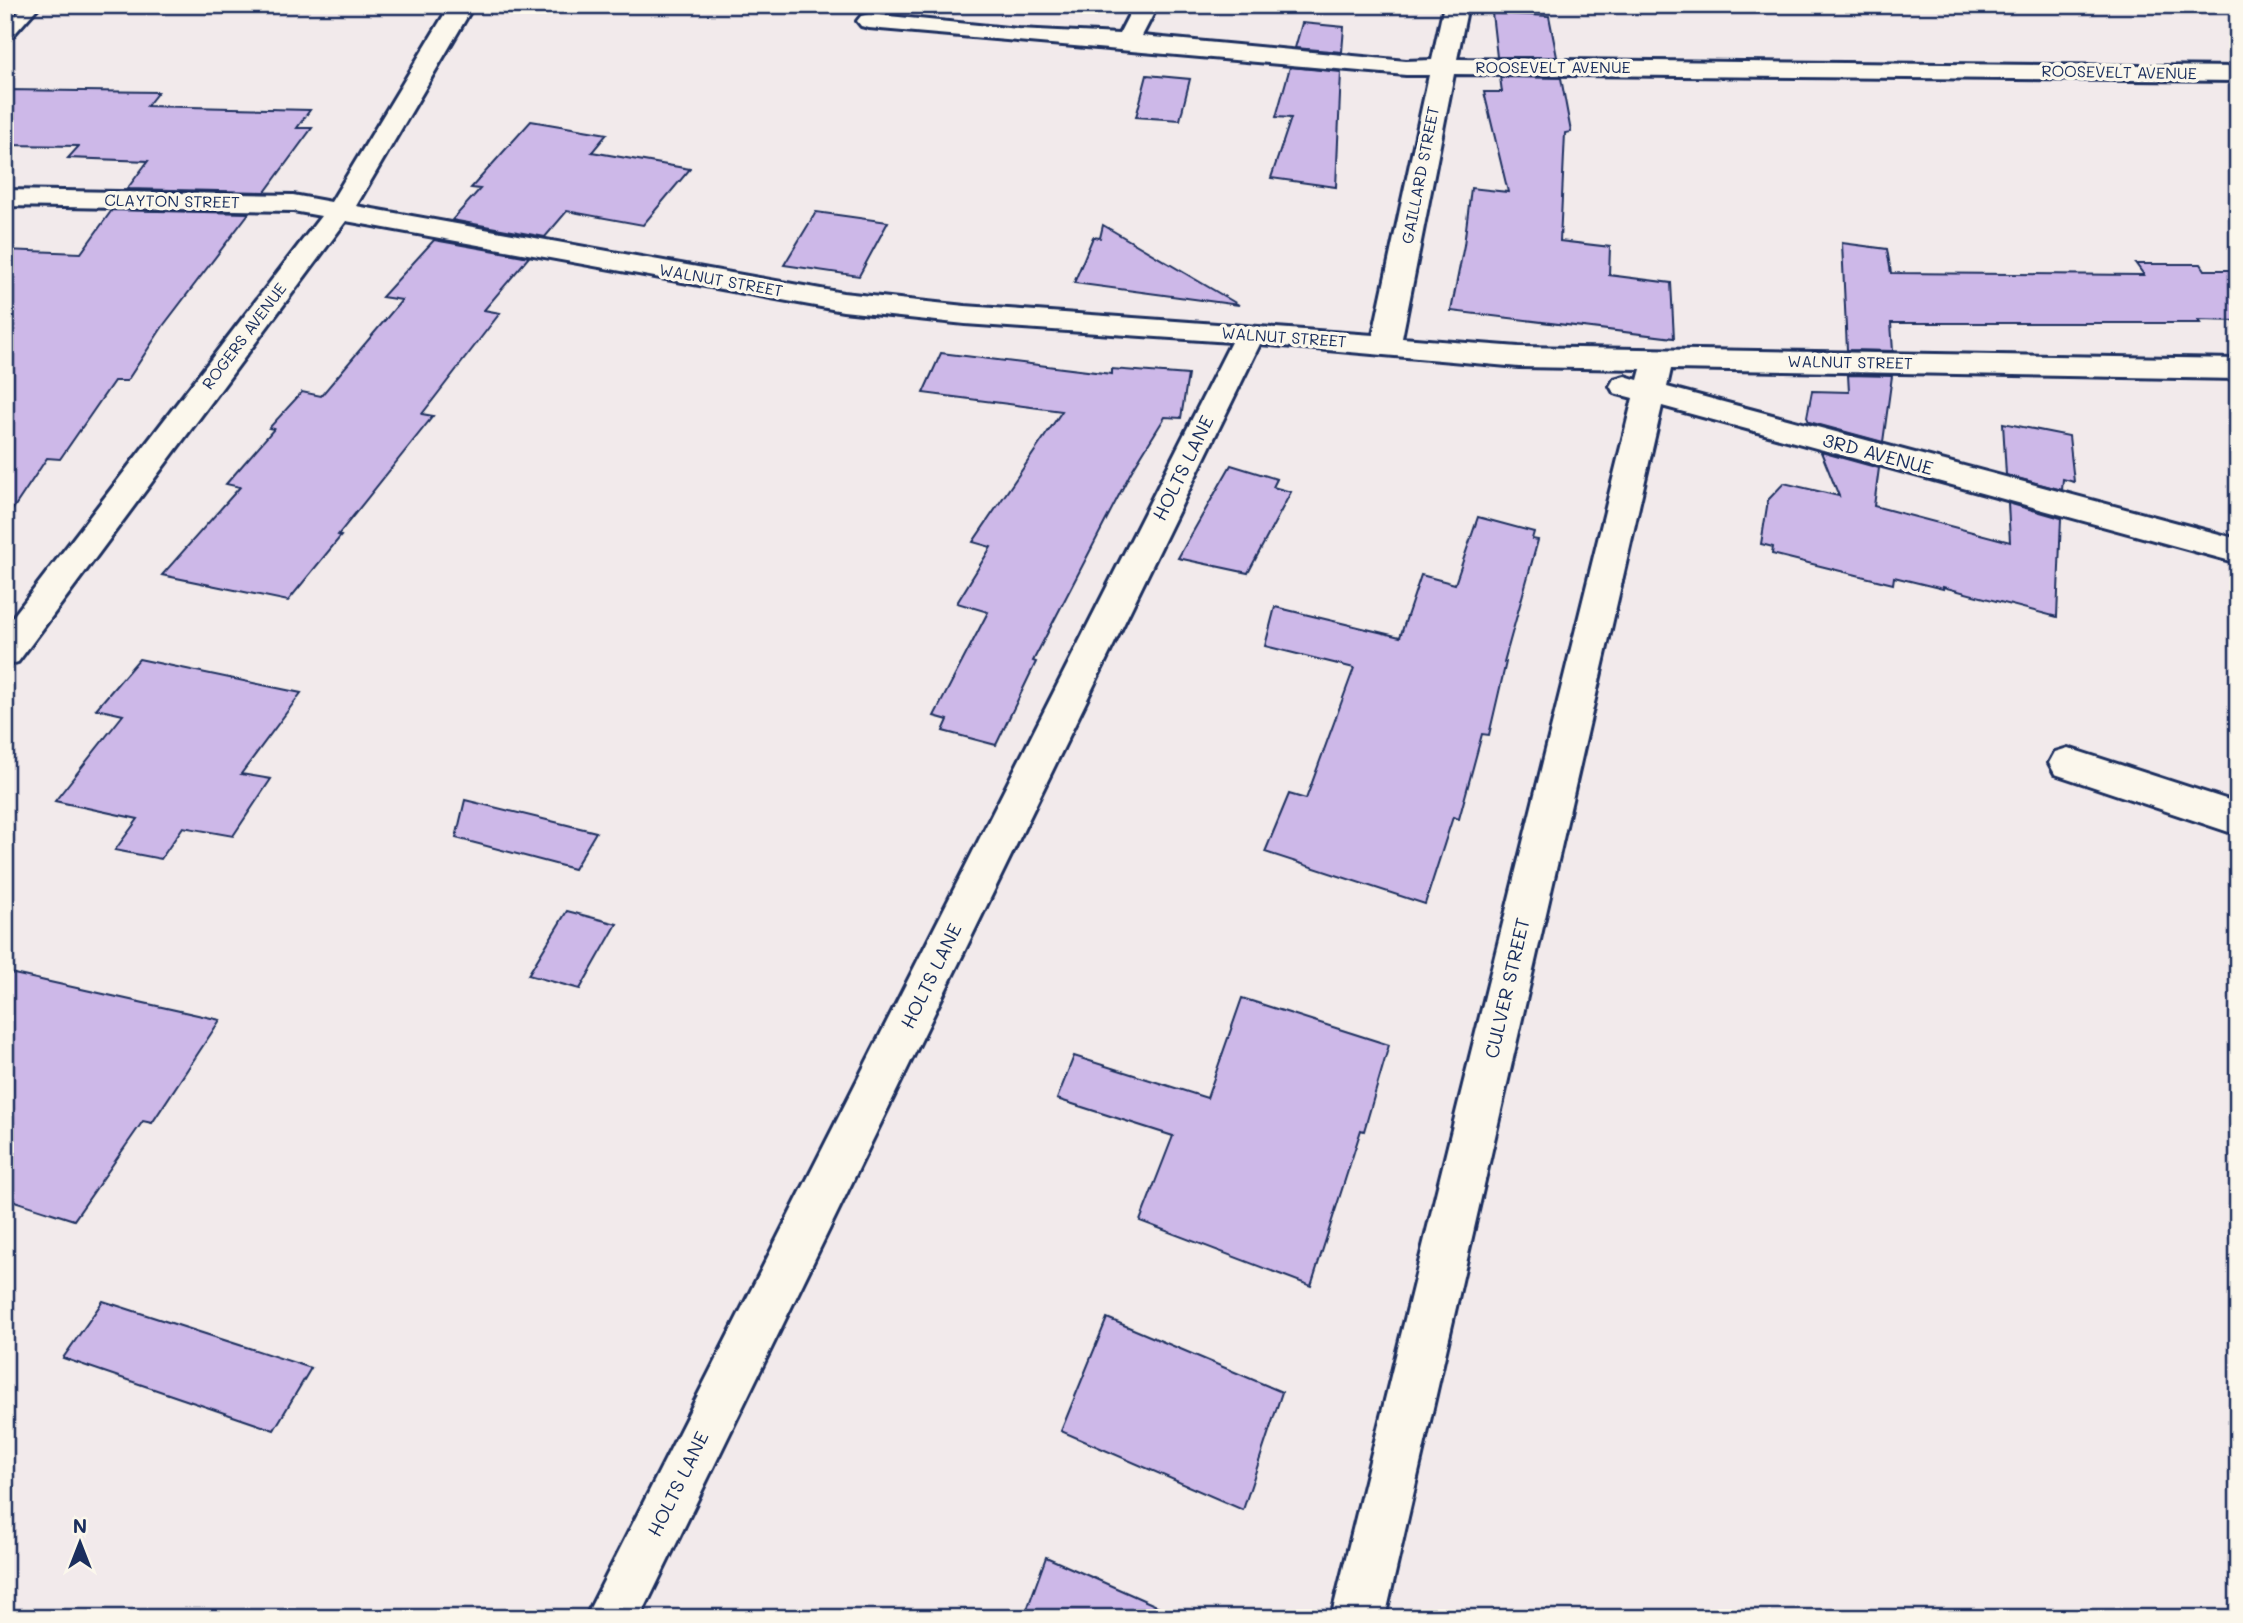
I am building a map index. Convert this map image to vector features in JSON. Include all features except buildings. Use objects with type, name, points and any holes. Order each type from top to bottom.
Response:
[{"type":"street","name":"ROGERS AVENUE","points":[[5,653],[339,211],[462,5]]},
{"type":"street","points":[[1127,42],[1146,5]]},
{"type":"street","name":"GAILLARD STREET","points":[[1386,344],[1456,5]]},
{"type":"street","name":"ROOSEVELT AVENUE","points":[[869,21],[1406,68],[2238,74]]},
{"type":"street","name":"CLAYTON STREET","points":[[5,198],[293,203],[339,211]]},
{"type":"street","name":"WALNUT STREET","points":[[339,211],[843,302],[965,315],[1386,344],[1519,357]]},
{"type":"street","name":"HOLTS LANE","points":[[612,1618],[1250,334]]},
{"type":"street","name":"3RD AVENUE","points":[[1519,357],[1653,376],[2238,551]]},
{"type":"street","name":"WALNUT STREET","points":[[1653,376],[2238,369]]},
{"type":"street","name":"CULVER STREET","points":[[1358,1618],[1653,376]]},
{"type":"street","points":[[2068,764],[2238,820]]},
{"type":"lane","points":[[5,36],[33,5]]}]
